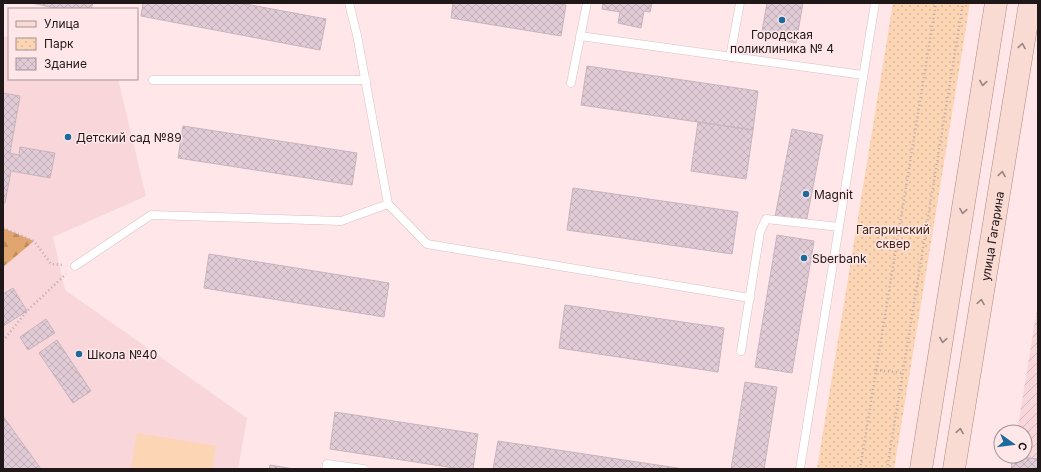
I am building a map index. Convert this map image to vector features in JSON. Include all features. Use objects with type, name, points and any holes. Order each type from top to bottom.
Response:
[{"type":"main road","points":[[921,469],[996,3]]},
{"type":"main road","name":"улица Гагарина","points":[[954,469],[1030,3]]},
{"type":"lane","points":[[349,3],[366,80],[388,204],[426,244],[750,298]]},
{"type":"lane","points":[[571,83],[587,3]]},
{"type":"lane","points":[[730,57],[740,3]]},
{"type":"lane","points":[[800,469],[875,3]]},
{"type":"lane","points":[[580,36],[863,75]]},
{"type":"lane","points":[[153,80],[366,80]]},
{"type":"lane","points":[[75,266],[151,215],[341,221],[388,204]]},
{"type":"lane","points":[[741,351],[760,232],[766,219],[839,227]]},
{"type":"lane","points":[[326,469],[327,464],[364,469]]},
{"type":"path","points":[[860,469],[936,3]]},
{"type":"path","points":[[887,469],[964,3]]},
{"type":"path","points":[[3,228],[34,241],[50,264],[75,266]]},
{"type":"path","points":[[3,341],[27,311],[75,266]]},
{"type":"path","points":[[876,370],[903,373]]},
{"type":"shaded area","name":"Школа №40","points":[[3,36],[8,37],[8,80],[118,80],[146,196],[53,237],[65,290],[247,418],[238,469],[3,469]]},
{"type":"shaded area","points":[[1038,303],[1038,469],[1011,469],[1012,464],[1033,464],[1033,424],[1018,424]]},
{"type":"green space","name":"Гагаринский сквер","points":[[893,3],[970,3],[894,469],[817,469]]},
{"type":"green space","points":[[3,228],[34,241],[3,267]]},
{"type":"green space","points":[[137,433],[216,446],[212,469],[131,469]]},
{"type":"building","points":[[31,3],[93,3],[91,8],[55,8]]},
{"type":"building","points":[[143,3],[240,3],[326,19],[320,50],[141,16]]},
{"type":"building","points":[[453,3],[554,3],[566,5],[561,36],[451,18]]},
{"type":"building","points":[[603,3],[652,3],[650,12],[644,11],[641,28],[618,23],[620,12],[602,9]]},
{"type":"building","name":"Городская поликлиника № 4","points":[[767,3],[803,3],[796,43],[761,37]]},
{"type":"building","points":[[587,66],[758,91],[753,130],[581,105]]},
{"type":"building","points":[[3,93],[20,96],[10,153],[19,155],[20,147],[55,153],[50,178],[11,171],[5,203],[3,203]]},
{"type":"building","points":[[698,122],[753,130],[746,179],[691,171]]},
{"type":"building","points":[[183,126],[357,153],[352,185],[178,158]]},
{"type":"building","points":[[792,129],[823,135],[806,223],[775,217]]},
{"type":"building","points":[[573,188],[738,212],[732,254],[567,230]]},
{"type":"building","points":[[777,235],[814,241],[792,373],[755,367]]},
{"type":"building","points":[[209,254],[389,283],[384,317],[204,288]]},
{"type":"building","points":[[13,288],[27,311],[3,326],[3,294]]},
{"type":"building","points":[[565,305],[724,328],[718,372],[559,348]]},
{"type":"building","points":[[46,319],[55,333],[28,350],[20,337]]},
{"type":"building","points":[[57,340],[91,391],[73,403],[39,353]]},
{"type":"building","points":[[745,382],[777,387],[764,469],[731,469]]},
{"type":"building","points":[[335,412],[478,434],[473,469],[461,469],[330,449]]},
{"type":"building","points":[[3,416],[41,469],[3,469]]},
{"type":"building","points":[[498,441],[684,469],[493,469]]},
{"type":"building","points":[[1033,458],[1038,459],[1038,469],[1011,469],[1012,464],[1033,464]]},
{"type":"building","points":[[270,465],[294,469],[269,469]]},
{"type":"place","name":"Городская поликлиника № 4","points":[[782,20]]},
{"type":"place","name":"Детский сад №89","points":[[68,137]]},
{"type":"place","name":"Magnit","points":[[806,194]]},
{"type":"place","name":"Sberbank","points":[[804,258]]},
{"type":"place","name":"Школа №40","points":[[79,354]]}]
